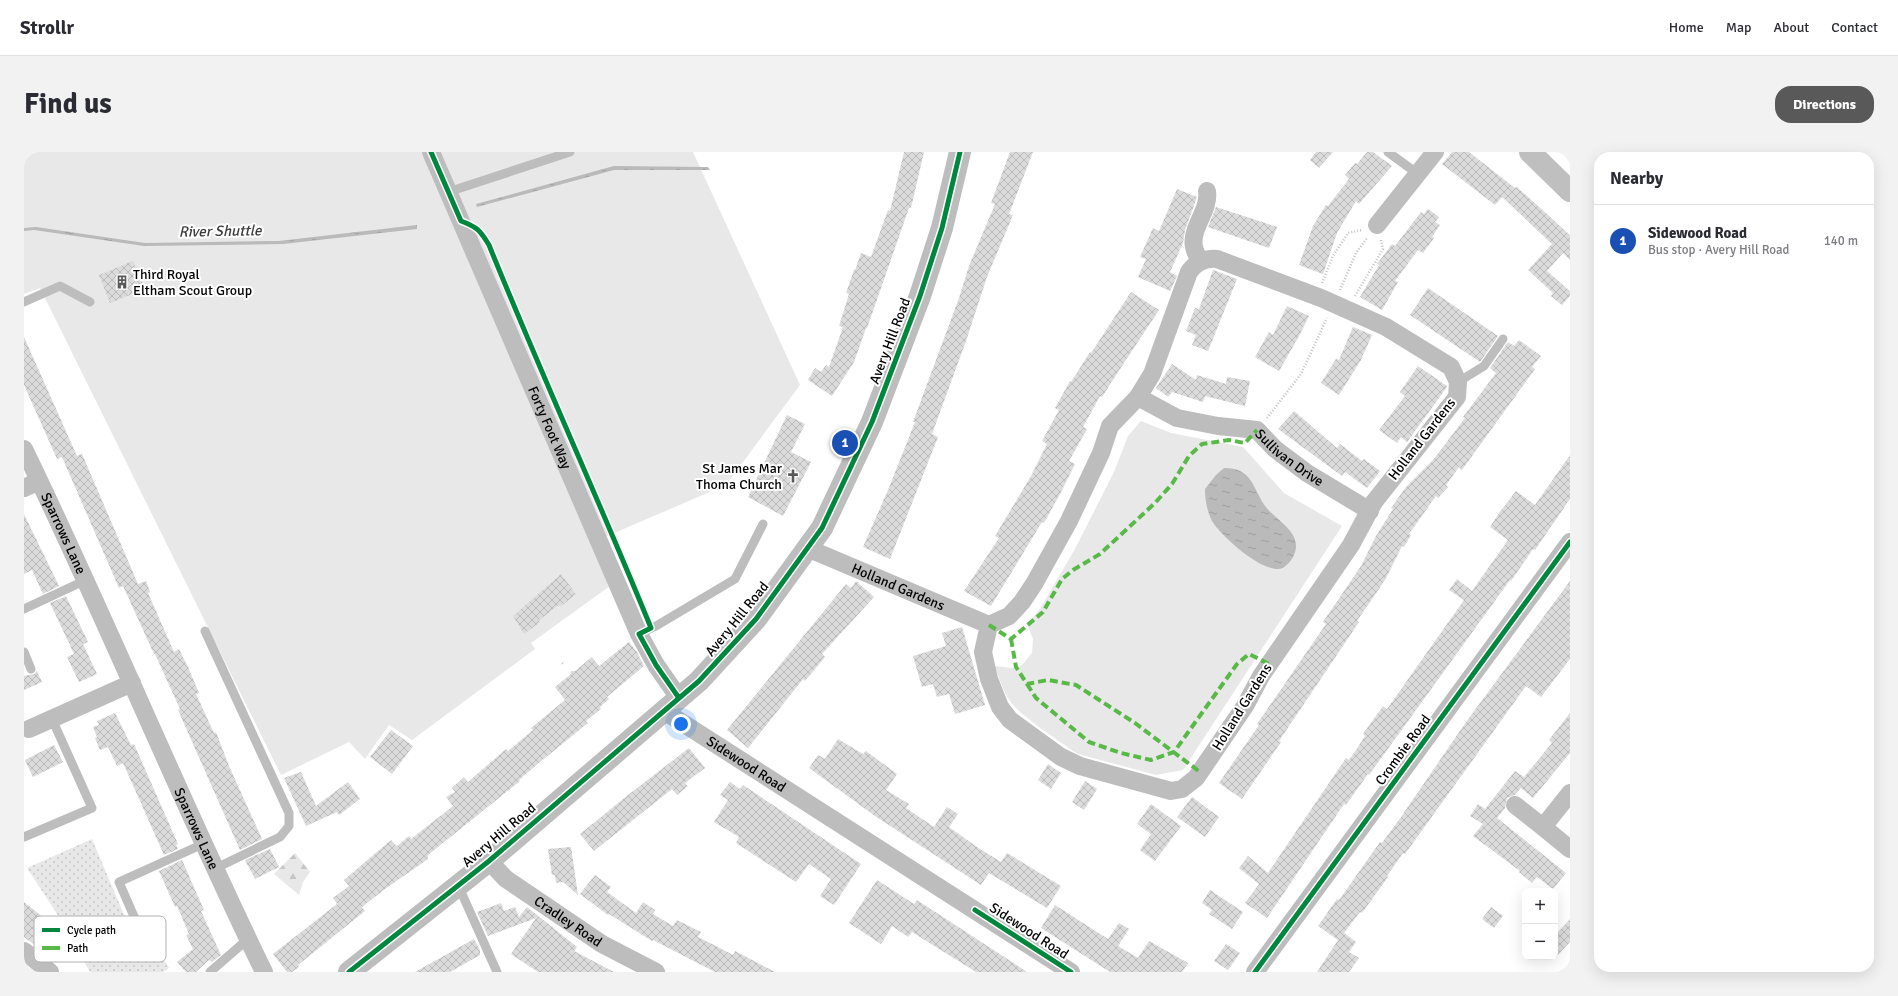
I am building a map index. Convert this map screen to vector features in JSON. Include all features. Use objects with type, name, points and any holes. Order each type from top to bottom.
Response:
[{"type":"main road","points":[[1530,152],[1570,192]]},
{"type":"street","name":"Forty Foot Way","points":[[431,152],[639,634],[656,665],[672,705]]},
{"type":"street","name":"Avery Hill Road","points":[[350,972],[488,860],[699,681],[743,633],[822,528],[872,422],[920,296],[942,228],[960,152]]},
{"type":"street","points":[[1376,227],[1435,152]]},
{"type":"street","points":[[989,625],[1009,616],[1022,602],[1034,584],[1069,521],[1101,453],[1110,426],[1138,397],[1152,374],[1189,272],[1200,262],[1194,246],[1195,233],[1207,205],[1207,191]]},
{"type":"street","name":"Holland Gardens","points":[[807,548],[989,625],[983,652],[989,679],[1000,706],[1010,720],[1061,757],[1080,766],[1171,791],[1182,789],[1196,778],[1245,706],[1261,676],[1351,545],[1370,511],[1399,469],[1457,397],[1458,382],[1451,367],[1386,327],[1334,303],[1217,259],[1200,262]]},
{"type":"street","name":"Sullivan Drive","points":[[1138,397],[1177,418],[1218,426],[1257,430],[1275,448],[1307,473],[1370,511]]},
{"type":"street","name":"Sparrows Lane","points":[[24,449],[32,484],[86,580],[214,869],[264,972]]},
{"type":"street","name":"Crombie Road","points":[[1255,972],[1570,542]]},
{"type":"street","points":[[29,729],[132,683]]},
{"type":"street","name":"Sidewood Road","points":[[672,705],[1071,972]]},
{"type":"street","points":[[1543,827],[1570,793]]},
{"type":"street","points":[[1515,804],[1570,849]]},
{"type":"street","name":"Cradley Road","points":[[488,860],[506,879],[602,944],[656,972]]},
{"type":"street","points":[[24,951],[34,959]]},
{"type":"street","points":[[38,962],[50,972]]},
{"type":"lane","points":[[448,192],[570,152]]},
{"type":"lane","points":[[1388,152],[1418,174]]},
{"type":"lane","points":[[24,302],[60,286],[90,302]]},
{"type":"lane","points":[[1458,382],[1484,366],[1503,339]]},
{"type":"lane","points":[[639,634],[656,626],[735,579],[763,524]]},
{"type":"lane","points":[[24,609],[86,580]]},
{"type":"lane","points":[[205,631],[288,813],[289,826],[280,837],[214,869]]},
{"type":"lane","points":[[24,652],[31,669]]},
{"type":"lane","points":[[24,837],[92,808],[52,719]]},
{"type":"lane","points":[[134,916],[119,882],[203,844]]},
{"type":"lane","points":[[458,885],[497,972]]},
{"type":"lane","points":[[210,972],[248,939]]},
{"type":"path","points":[[1320,288],[1333,256],[1348,233],[1376,227]]},
{"type":"path","points":[[1352,301],[1383,249],[1380,234],[1376,227]]},
{"type":"path","points":[[1257,430],[1301,374],[1356,253],[1376,227]]},
{"type":"green space","points":[[24,152],[693,152],[800,385],[726,485],[591,543],[610,586],[531,643],[535,649],[412,740],[389,725],[365,759],[349,742],[281,775],[40,288],[24,294]]},
{"type":"green space","points":[[1141,421],[1171,433],[1243,447],[1284,493],[1342,526],[1183,770],[1156,775],[1078,754],[1022,714],[1015,707],[1005,693],[995,666],[1012,668],[1022,665],[1032,653],[1033,639],[1027,624],[1040,609],[1076,547],[1114,472],[1128,436]]},
{"type":"green space","points":[[92,839],[125,916],[58,916],[27,868]]},
{"type":"green space","points":[[295,853],[310,872],[303,882],[299,895],[274,874]]},
{"type":"green space","points":[[84,962],[166,962],[169,968],[163,972],[90,972]]},
{"type":"water","points":[[614,166],[708,167],[710,170],[614,170],[477,207],[476,204]]},
{"type":"water","name":"River Shuttle","points":[[417,225],[417,229],[283,244],[144,246],[34,230],[24,231],[24,228],[36,227],[145,243],[279,241]]},
{"type":"water","points":[[1224,468],[1240,471],[1245,474],[1253,484],[1266,508],[1290,530],[1293,535],[1296,544],[1295,553],[1291,560],[1283,568],[1275,569],[1255,561],[1224,536],[1212,521],[1205,497],[1205,489],[1216,475]]},
{"type":"building","points":[[904,152],[924,152],[911,208],[909,208],[854,362],[832,396],[808,380],[815,368],[821,372],[826,365],[829,367],[843,327],[839,326],[849,294],[846,293],[854,270],[861,253],[871,257],[888,210],[890,211]]},
{"type":"building","points":[[1010,152],[1033,152],[1009,214],[1013,215],[987,277],[966,341],[932,434],[938,437],[890,559],[863,547],[915,422],[913,422],[959,298],[969,266],[995,204],[991,203]]},
{"type":"building","points":[[1316,152],[1333,152],[1319,168],[1310,160]]},
{"type":"building","points":[[1367,152],[1373,152],[1392,166],[1359,204],[1356,201],[1337,233],[1323,274],[1299,265],[1313,226],[1326,205],[1328,206],[1349,179],[1345,175]]},
{"type":"building","points":[[1452,152],[1469,152],[1515,188],[1517,187],[1570,235],[1570,260],[1563,253],[1547,271],[1570,291],[1570,296],[1562,305],[1551,296],[1553,293],[1528,270],[1552,244],[1502,197],[1495,205],[1442,164]]},
{"type":"building","points":[[1177,189],[1197,197],[1185,230],[1183,243],[1170,272],[1177,276],[1170,291],[1138,277],[1146,259],[1140,257],[1153,228],[1159,231]]},
{"type":"building","points":[[1216,207],[1277,227],[1269,248],[1208,227]]},
{"type":"building","points":[[1428,209],[1439,217],[1435,222],[1440,225],[1432,237],[1434,238],[1423,253],[1418,250],[1395,281],[1398,282],[1382,310],[1360,297],[1379,265],[1377,264],[1392,244],[1395,246],[1421,212],[1424,214]]},
{"type":"building","name":"Third Royal Eltham Scout Group","points":[[133,261],[145,289],[110,303],[99,275]]},
{"type":"building","points":[[1213,270],[1237,279],[1208,351],[1192,345],[1196,335],[1186,331],[1195,308],[1199,309]]},
{"type":"building","points":[[1428,288],[1498,336],[1480,362],[1410,315]]},
{"type":"building","points":[[1131,292],[1159,310],[1102,397],[1100,396],[1083,427],[1087,429],[1069,461],[1075,464],[1059,496],[1044,523],[1042,522],[991,606],[964,591],[999,538],[995,536],[1031,476],[1047,444],[1042,441],[1059,410],[1055,408],[1070,381],[1071,382],[1090,352],[1091,353]]},
{"type":"building","points":[[1287,306],[1309,316],[1279,371],[1255,357],[1269,332],[1273,335]]},
{"type":"building","points":[[1353,327],[1372,335],[1361,360],[1339,395],[1321,383],[1336,359],[1339,360]]},
{"type":"building","points":[[24,337],[77,456],[82,454],[138,584],[146,581],[150,592],[148,593],[174,652],[179,649],[188,667],[199,693],[196,694],[214,733],[216,732],[229,766],[262,839],[240,850],[155,654],[123,586],[119,588],[62,457],[57,459],[24,385]]},
{"type":"building","points":[[1519,340],[1541,356],[1532,367],[1535,369],[1462,470],[1459,467],[1446,485],[1448,487],[1438,498],[1436,496],[1409,534],[1411,535],[1404,547],[1402,546],[1385,580],[1357,621],[1359,622],[1242,799],[1219,783],[1259,725],[1257,724],[1326,624],[1323,622],[1361,566],[1376,536],[1393,509],[1391,508],[1406,487],[1433,460],[1465,418],[1463,417],[1496,373],[1490,368],[1508,342],[1514,346]]},
{"type":"building","points":[[1172,364],[1196,380],[1197,375],[1226,384],[1227,377],[1250,381],[1245,406],[1205,396],[1203,402],[1172,392],[1168,397],[1156,388]]},
{"type":"building","points":[[1418,366],[1447,387],[1407,442],[1401,437],[1397,443],[1379,430],[1405,396],[1400,392]]},
{"type":"building","points":[[1294,411],[1337,448],[1340,444],[1362,461],[1364,459],[1380,471],[1367,488],[1345,472],[1342,476],[1278,429]]},
{"type":"building","points":[[787,415],[805,424],[791,452],[811,462],[783,516],[748,497]]},
{"type":"building","points":[[1570,455],[1570,499],[1535,550],[1533,549],[1511,581],[1510,580],[1369,775],[1368,774],[1346,805],[1344,804],[1267,918],[1245,903],[1259,884],[1239,868],[1248,856],[1268,873],[1346,758],[1349,760],[1356,750],[1365,736],[1363,734],[1383,706],[1387,709],[1464,600],[1449,590],[1457,579],[1472,591],[1508,540],[1490,527],[1499,513],[1516,491],[1535,505]]},
{"type":"building","points":[[24,514],[59,586],[43,594],[32,570],[24,574]]},
{"type":"building","points":[[561,574],[576,594],[560,607],[559,605],[539,620],[540,622],[524,634],[513,616]]},
{"type":"building","points":[[856,581],[874,597],[822,654],[825,657],[805,681],[803,679],[748,748],[727,730],[846,584],[851,588]]},
{"type":"building","points":[[1570,581],[1570,659],[1541,697],[1526,686],[1405,854],[1403,853],[1362,913],[1360,912],[1344,933],[1356,942],[1349,952],[1359,958],[1349,972],[1317,972],[1338,940],[1318,926],[1337,899],[1339,900],[1380,842],[1382,843],[1401,817],[1466,722]]},
{"type":"building","points":[[66,596],[88,642],[83,644],[97,674],[79,682],[67,657],[74,654],[50,603]]},
{"type":"building","points":[[962,627],[985,705],[955,714],[949,694],[937,697],[933,684],[922,687],[913,656],[946,646],[942,633]]},
{"type":"building","points":[[629,642],[637,652],[644,666],[607,697],[609,699],[600,707],[601,709],[586,721],[588,723],[540,762],[519,780],[520,781],[428,855],[428,859],[362,907],[365,911],[298,965],[299,967],[292,972],[287,972],[273,954],[337,904],[333,898],[349,886],[344,880],[391,840],[397,846],[409,836],[411,839],[453,806],[446,797],[455,792],[452,788],[464,777],[468,782],[506,749],[508,751],[533,730],[531,728],[565,700],[555,687],[571,674],[571,671],[575,671],[592,657],[599,666]]},
{"type":"building","points":[[37,671],[42,682],[24,690],[24,676],[34,674]]},
{"type":"building","points":[[115,713],[131,745],[134,744],[178,844],[176,845],[178,849],[164,855],[123,763],[117,766],[108,747],[100,750],[95,738],[97,737],[93,727],[99,725],[97,721]]},
{"type":"building","points":[[1570,713],[1570,753],[1533,798],[1521,788],[1515,795],[1507,798],[1505,808],[1497,818],[1566,873],[1554,888],[1537,877],[1532,883],[1519,872],[1520,871],[1473,836],[1483,824],[1470,816],[1478,804],[1485,809],[1515,771],[1524,777],[1552,743],[1549,740]]},
{"type":"building","points":[[391,730],[413,746],[392,774],[370,757]]},
{"type":"building","points":[[838,739],[863,754],[866,751],[897,774],[886,790],[909,804],[906,808],[934,827],[947,807],[958,814],[949,827],[977,847],[1001,862],[1007,853],[1061,886],[1047,908],[989,873],[981,885],[875,816],[809,768],[818,755],[825,759]]},
{"type":"building","points":[[54,745],[63,762],[33,777],[25,760]]},
{"type":"building","points":[[689,748],[705,768],[685,783],[688,786],[677,795],[672,789],[594,851],[580,834]]},
{"type":"building","points":[[1048,764],[1061,773],[1051,789],[1038,780]]},
{"type":"building","points":[[301,772],[316,806],[348,782],[360,799],[339,815],[337,812],[306,826],[284,778]]},
{"type":"building","points":[[1085,781],[1097,789],[1084,810],[1072,802]]},
{"type":"building","points":[[730,782],[740,789],[743,785],[861,864],[834,905],[820,896],[831,879],[809,864],[796,882],[736,843],[739,837],[714,822],[728,800],[720,795]]},
{"type":"building","points":[[1192,797],[1219,817],[1205,837],[1177,817]]},
{"type":"building","points":[[1151,804],[1181,826],[1155,861],[1140,850],[1151,834],[1137,824]]},
{"type":"building","points":[[571,847],[578,895],[563,882],[556,883],[555,875],[552,875],[548,849]]},
{"type":"building","points":[[270,849],[279,867],[255,879],[245,860]]},
{"type":"building","points":[[182,860],[204,910],[201,911],[221,955],[212,962],[209,960],[196,972],[186,972],[177,962],[193,949],[186,935],[189,934],[177,906],[175,907],[159,871]]},
{"type":"building","points":[[595,875],[611,887],[607,892],[636,913],[643,902],[655,910],[653,914],[673,926],[677,920],[701,932],[698,937],[733,955],[735,951],[775,972],[715,972],[653,940],[652,941],[609,914],[608,915],[580,894]]},
{"type":"building","points":[[877,880],[914,904],[917,900],[1027,972],[976,972],[912,932],[908,937],[892,926],[881,944],[849,923]]},
{"type":"building","points":[[1210,890],[1243,912],[1232,929],[1209,914],[1212,910],[1202,903]]},
{"type":"building","points":[[24,902],[42,916],[34,916],[34,944],[24,937]]},
{"type":"building","points":[[501,903],[504,911],[515,907],[519,917],[527,907],[577,947],[574,951],[614,972],[538,972],[511,954],[536,918],[488,936],[477,912]]},
{"type":"building","points":[[1055,905],[1108,939],[1119,923],[1129,929],[1118,946],[1138,958],[1149,941],[1188,963],[1182,972],[1110,972],[1041,928]]},
{"type":"building","points":[[1491,907],[1503,916],[1494,928],[1482,919]]},
{"type":"building","points":[[1570,919],[1570,942],[1558,955],[1558,932]]},
{"type":"building","points":[[474,939],[480,950],[480,955],[450,972],[415,972]]},
{"type":"building","points":[[1226,944],[1240,953],[1228,970],[1214,961]]},
{"type":"marked path","points":[[989,625],[1011,639],[1043,612],[1062,579],[1073,570],[1100,554],[1155,503],[1172,484],[1189,456],[1202,444],[1229,440],[1245,443],[1257,430]]},
{"type":"marked path","points":[[1011,639],[1016,667],[1027,684],[1048,680],[1076,685],[1135,723],[1200,772]]},
{"type":"marked path","points":[[1027,684],[1036,698],[1089,742],[1121,753],[1151,760],[1174,752],[1237,664],[1249,654],[1269,664]]},
{"type":"cycle path","points":[[431,152],[461,221],[478,230],[489,245],[651,628],[639,634],[656,665],[679,698]]},
{"type":"cycle path","points":[[349,972],[489,861],[699,681],[756,619],[822,528],[872,422],[920,296],[942,228],[960,152]]},
{"type":"cycle path","points":[[1255,972],[1570,542]]},
{"type":"cycle path","points":[[975,910],[1071,972]]},
{"type":"place","name":"Third Royal Eltham Scout Group","points":[[122,282]]},
{"type":"place","name":"Sidewood Road","points":[[845,443]]},
{"type":"place","name":"St James Mar Thoma Church","points":[[793,476]]}]
